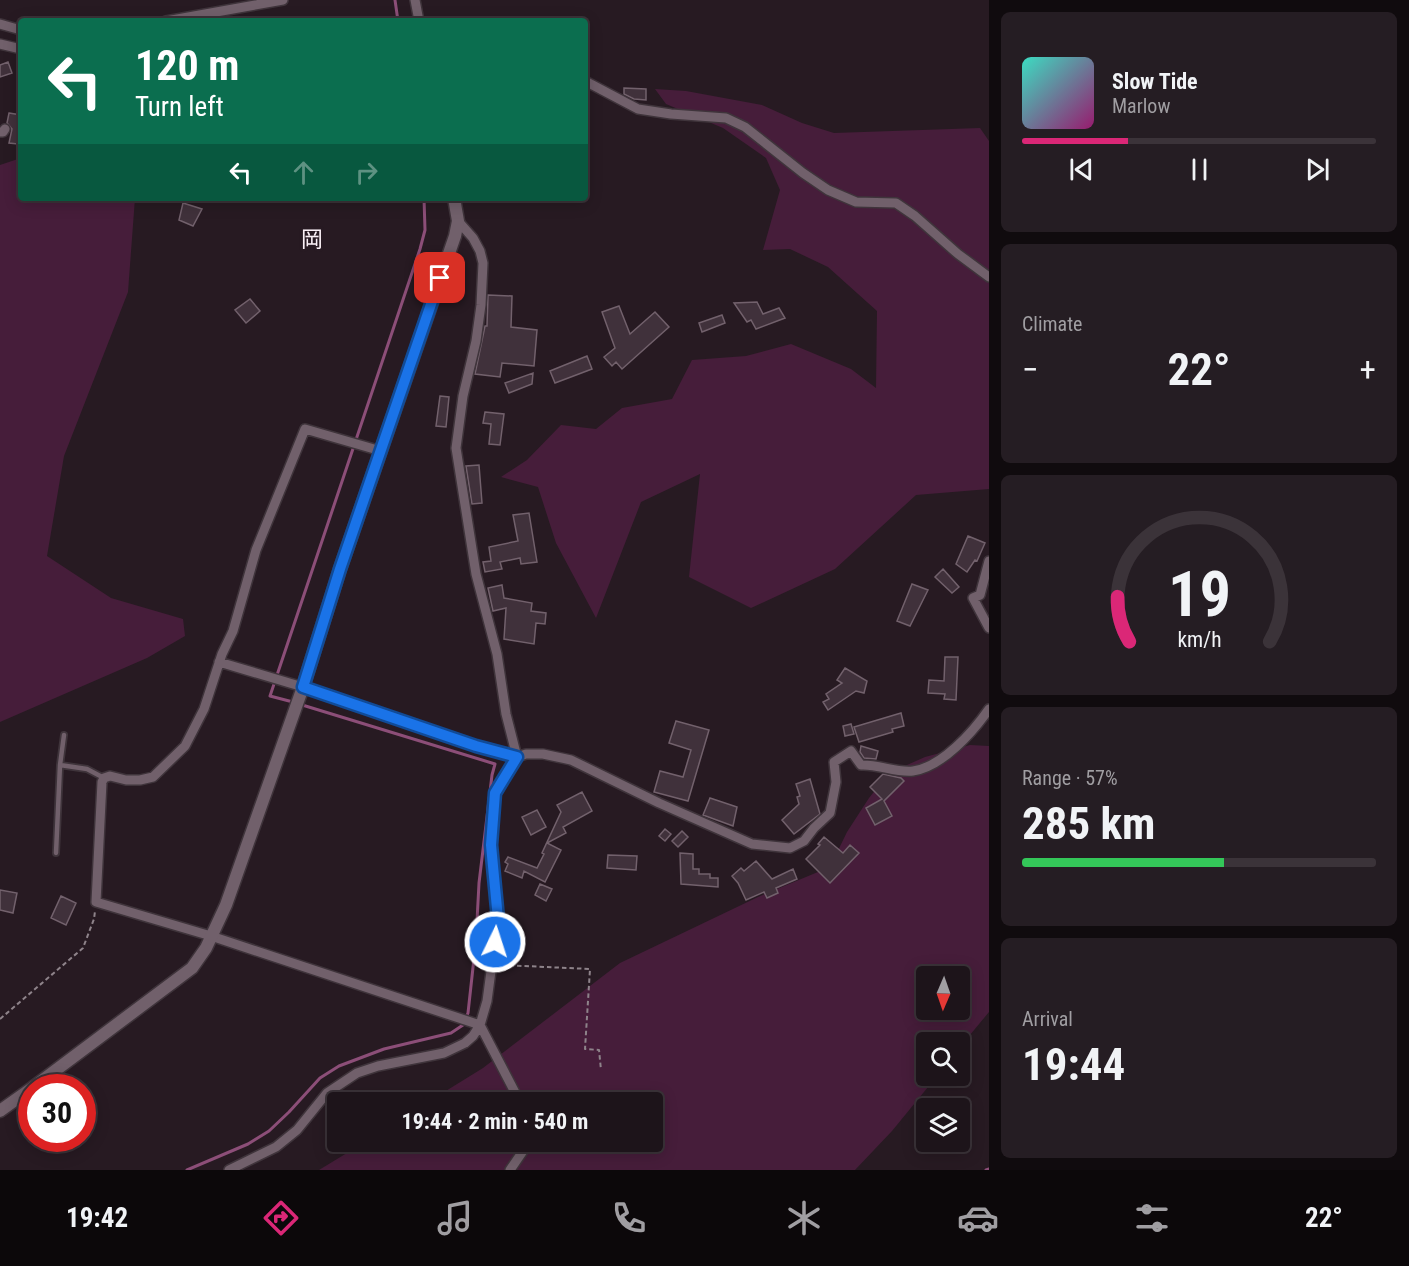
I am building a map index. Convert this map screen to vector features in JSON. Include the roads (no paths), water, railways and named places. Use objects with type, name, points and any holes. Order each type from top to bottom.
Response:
[{"type":"street","points":[[183,18],[283,0]]},
{"type":"street","points":[[416,0],[419,18]]},
{"type":"street","points":[[0,24],[18,29]]},
{"type":"street","points":[[0,44],[18,49]]},
{"type":"street","points":[[588,83],[638,109],[726,118],[745,127],[828,190],[856,202],[896,203],[989,277]]},
{"type":"street","points":[[51,1074],[185,974],[198,960],[226,905],[303,687],[340,569],[455,236],[458,221],[455,201]]},
{"type":"street","points":[[229,1170],[276,1147],[297,1130],[327,1093],[340,1082],[378,1066],[429,1056],[455,1048],[473,1036],[480,1025],[488,1001],[498,919],[491,845],[495,793],[517,757],[506,714],[497,654],[476,574],[456,448],[463,396],[476,341],[483,263],[473,238],[458,221]]},
{"type":"street","points":[[381,451],[305,429],[256,550],[233,631],[219,662],[204,709],[186,746],[153,777],[126,780],[110,776],[104,778],[102,782],[96,902],[211,936],[480,1025],[515,1092]]},
{"type":"street","points":[[989,561],[980,595],[973,598],[989,628]]},
{"type":"street","points":[[219,662],[303,687],[476,746],[517,757],[526,754],[543,754],[570,760],[752,844],[790,848],[804,842],[814,828],[830,813],[836,782],[834,762],[851,751],[861,765],[873,764],[911,771],[923,768],[941,758],[968,736],[989,709]]},
{"type":"street","points":[[0,1111],[18,1098]]},
{"type":"street","points":[[510,1170],[522,1152]]},
{"type":"lane","points":[[56,853],[60,765],[64,735]]},
{"type":"lane","points":[[60,765],[87,769],[104,778]]},
{"type":"waterway","points":[[395,0],[398,18]]},
{"type":"waterway","points":[[293,702],[270,696],[420,249],[425,230],[424,201]]},
{"type":"waterway","points":[[187,1170],[248,1144],[269,1131],[320,1078],[339,1066],[384,1049],[451,1033],[463,1025],[468,1013],[476,940],[479,883],[495,764],[299,704]]},
{"type":"district","name":"岡","points":[[312,239]]}]
